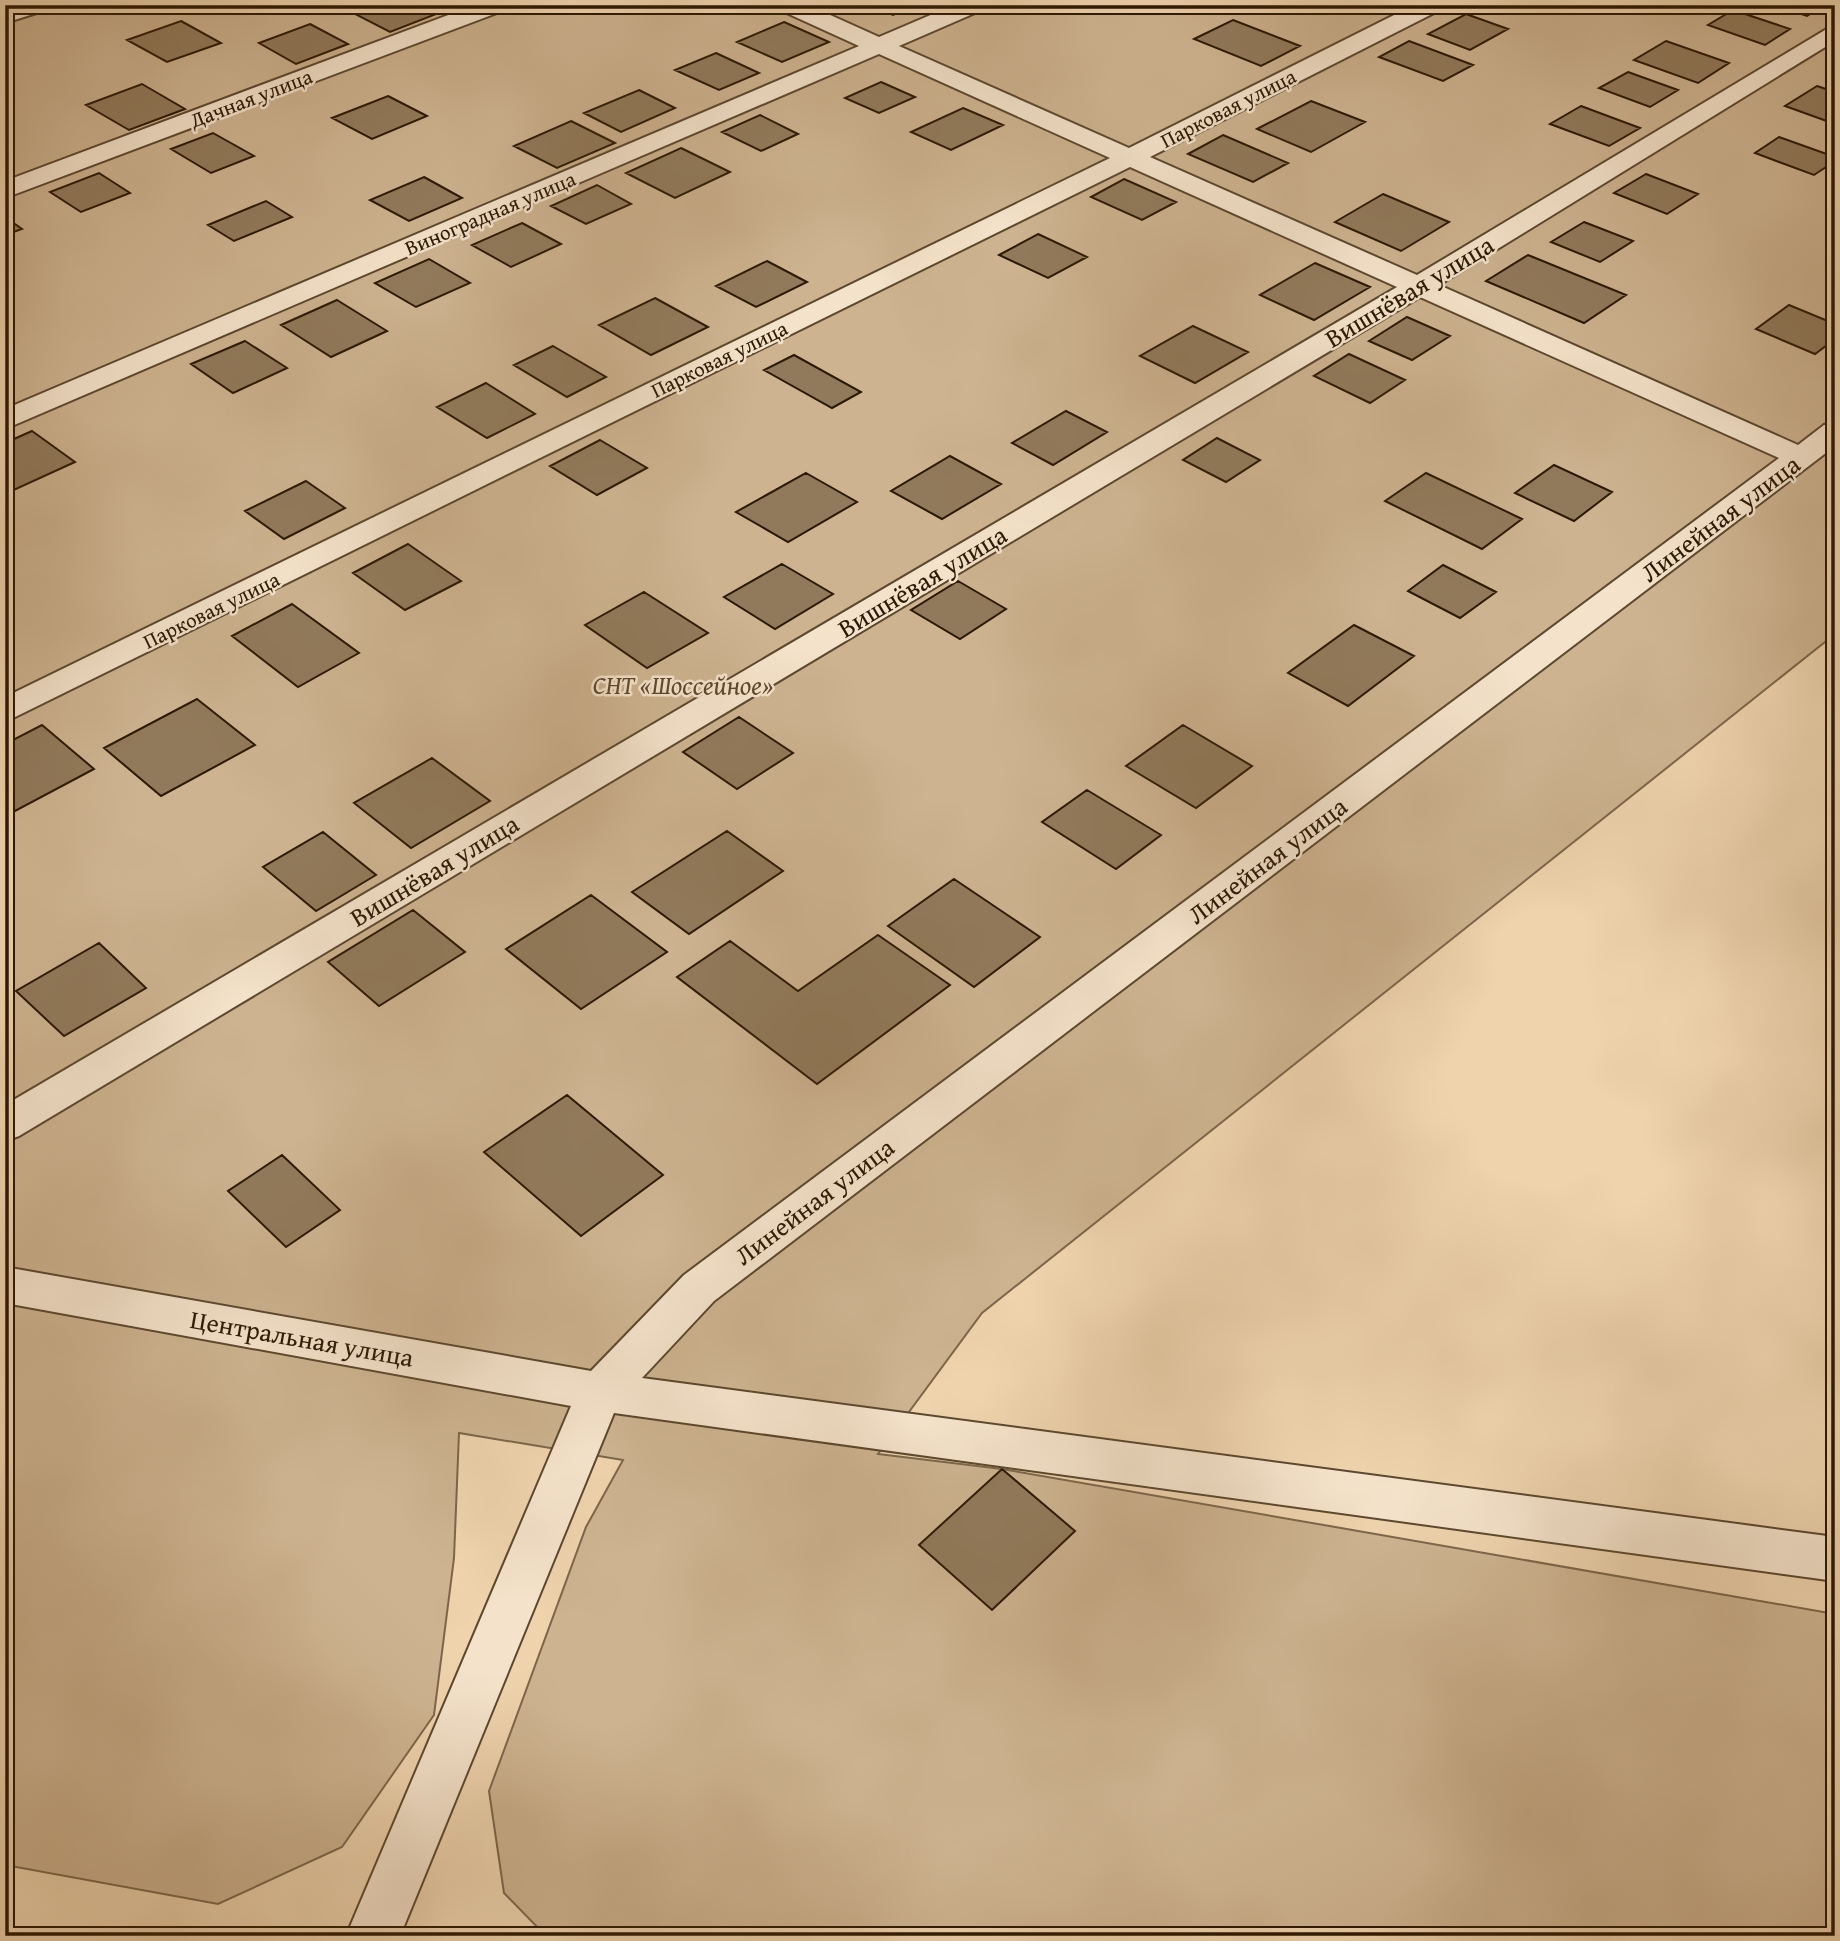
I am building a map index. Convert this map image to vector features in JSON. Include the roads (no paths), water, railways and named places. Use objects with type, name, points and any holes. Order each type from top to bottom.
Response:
[{"type":"street","points":[[5,16],[38,5]]},
{"type":"street","name":"Дачная улица","points":[[5,190],[497,5]]},
{"type":"street","points":[[788,5],[1127,159],[1801,457]]},
{"type":"street","name":"Виноградная улица","points":[[5,420],[974,5]]},
{"type":"street","name":"Парковая улица","points":[[5,711],[1127,159],[1432,5]]},
{"type":"street","name":"Вишнёвая улица","points":[[5,1125],[1417,287],[1835,31]]},
{"type":"street","name":"Линейная улица","points":[[600,1392],[699,1288],[1835,431]]},
{"type":"street","name":"Центральная улица","points":[[5,1284],[600,1392],[1835,1559]]},
{"type":"street","points":[[373,1936],[600,1392]]},
{"type":"park label","name":"СНТ «Шоссейное»","points":[[683,684]]}]
